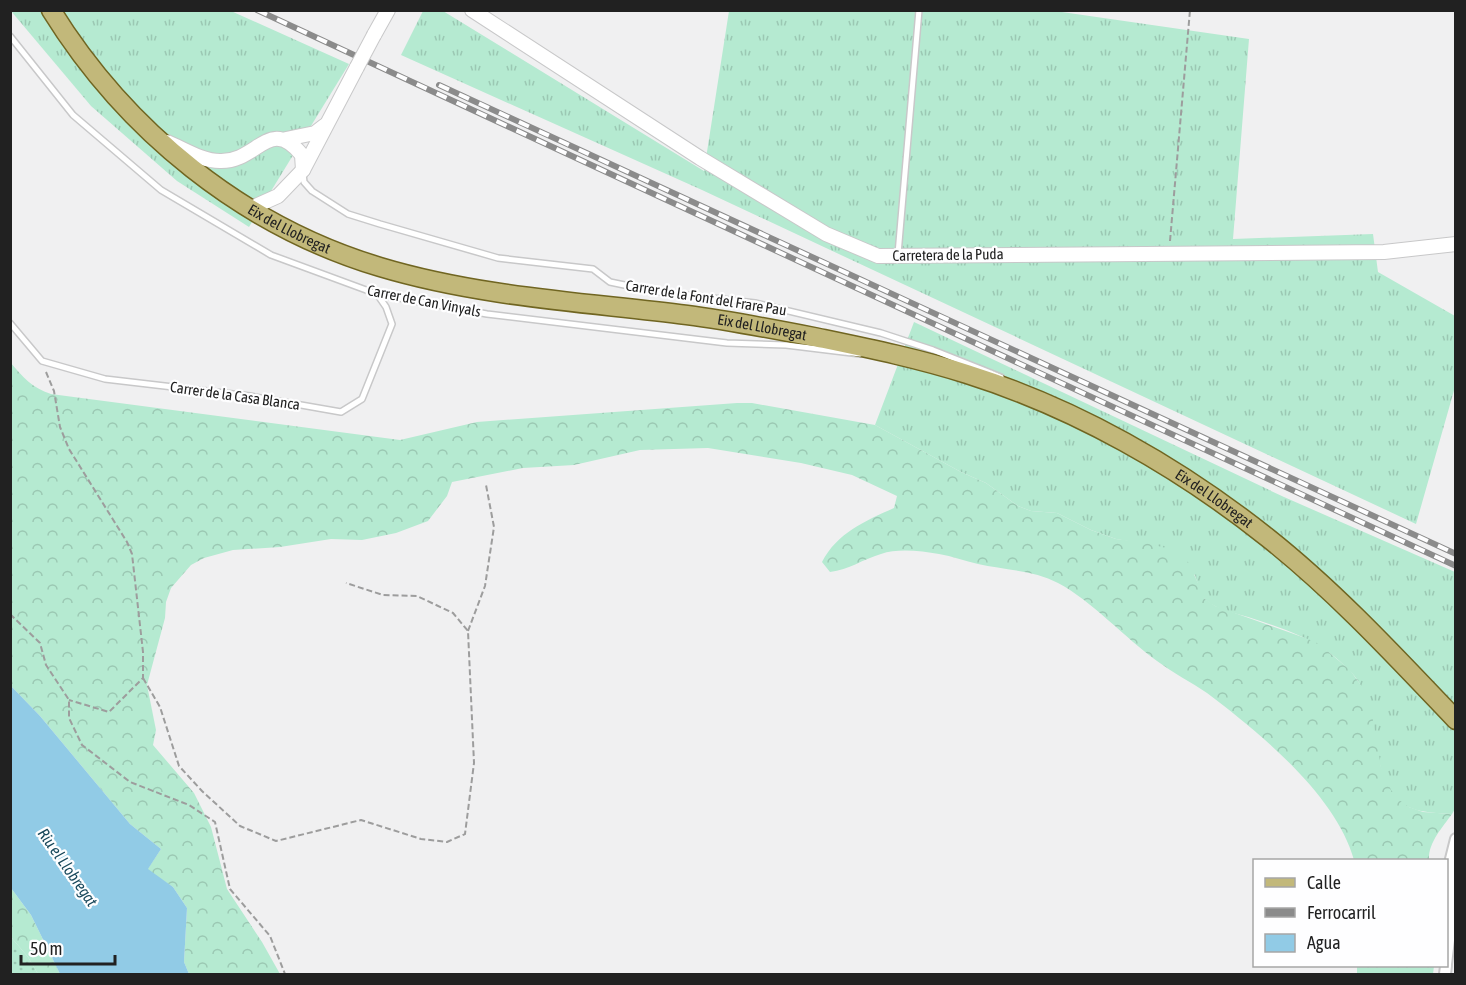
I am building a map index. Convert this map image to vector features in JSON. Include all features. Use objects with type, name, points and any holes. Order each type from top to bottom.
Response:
[{"type":"main road","name":"Eix del Llobregat","points":[[51,10],[83,57],[113,92],[156,136],[204,178],[249,209],[296,234],[375,266],[467,289],[744,323],[889,352],[968,374],[1052,407],[1162,464],[1267,537],[1374,634],[1455,720]]},
{"type":"street","points":[[249,209],[278,196],[303,170],[388,10]]},
{"type":"street","name":"Carretera de la Puda","points":[[472,10],[700,158],[826,234],[878,256],[1384,252],[1455,244]]},
{"type":"street","points":[[156,136],[202,158],[221,161],[240,157],[273,138],[286,139],[315,133],[328,122]]},
{"type":"street","points":[[286,139],[302,155],[303,170]]},
{"type":"street","points":[[1448,948],[1450,863],[1455,840]]},
{"type":"lane","points":[[897,255],[919,10]]},
{"type":"lane","name":"Carrer de Can Vinyals","points":[[10,36],[73,115],[161,190],[271,255],[377,294],[486,314],[727,343],[786,345],[853,355],[889,352]]},
{"type":"lane","name":"Carrer de la Font del Frare Pau","points":[[303,170],[304,182],[312,191],[348,214],[498,258],[593,269],[610,282],[653,291],[754,303],[881,333],[988,371],[1021,387],[1052,407]]},
{"type":"lane","name":"Carrer de la Casa Blanca","points":[[42,361],[105,379],[250,396],[341,412],[362,399],[392,324],[386,307],[377,294]]},
{"type":"lane","points":[[10,323],[42,361]]},
{"type":"path","points":[[1169,253],[1190,10]]},
{"type":"path","points":[[42,361],[54,391],[60,427],[69,450],[128,542],[132,554],[143,652],[143,678],[160,707],[179,766],[240,826],[276,841],[361,820],[421,839],[447,842],[465,834],[474,764],[468,631],[485,586],[494,527],[486,485]]},
{"type":"path","points":[[346,583],[383,595],[417,596],[453,613],[468,631]]},
{"type":"path","points":[[10,614],[40,643],[45,665],[69,700],[69,718],[82,745],[130,782],[189,805],[215,822],[230,889],[270,936],[285,975]]},
{"type":"path","points":[[69,700],[109,712],[143,678]]},
{"type":"green space","points":[[11,11],[231,11],[349,64],[249,227],[177,181],[91,106]]},
{"type":"green space","points":[[423,11],[443,11],[704,171],[729,11],[1055,11],[1249,39],[1233,239],[1373,234],[1378,272],[1455,316],[1455,387],[1416,524],[702,190],[401,55]]},
{"type":"green space","points":[[914,322],[1284,497],[1455,572],[1455,809],[1452,814],[1416,810],[1396,798],[1380,766],[1368,705],[1361,687],[1351,672],[1328,652],[1303,637],[1215,606],[1204,598],[1195,575],[1128,541],[1091,530],[1057,513],[1031,511],[1018,506],[986,483],[961,472],[875,425]]},
{"type":"green space","points":[[10,362],[33,385],[51,394],[400,440],[477,422],[752,403],[875,425],[961,472],[986,483],[1018,506],[1031,511],[1057,513],[1091,530],[1116,539],[1142,542],[1166,548],[1178,554],[1189,563],[1205,599],[1215,606],[1319,644],[1350,670],[1365,691],[1372,715],[1381,767],[1391,790],[1409,807],[1423,812],[1452,814],[1433,842],[1429,859],[1354,859],[1345,836],[1331,812],[1314,789],[1272,746],[1207,693],[1145,652],[1071,591],[1049,579],[1029,573],[925,552],[888,552],[830,572],[822,562],[828,552],[862,523],[894,508],[897,496],[852,475],[801,463],[708,448],[640,450],[574,465],[523,468],[452,482],[447,496],[428,521],[396,533],[362,540],[331,539],[280,547],[233,550],[204,558],[191,565],[171,588],[147,685],[156,730],[153,745],[194,793],[211,827],[227,889],[280,974],[189,974],[184,962],[187,908],[173,887],[147,870],[161,849],[130,824],[40,716],[11,686]]},
{"type":"green space","points":[[11,888],[31,915],[60,974],[38,974],[28,957],[11,937]]},
{"type":"green space","points":[[11,937],[28,957],[38,974],[11,974]]},
{"type":"green space","points":[[1357,967],[1434,967],[1433,974],[1357,974]]},
{"type":"water","name":"Riu el Llobregat","points":[[11,686],[40,716],[130,824],[161,849],[148,869],[173,887],[187,908],[184,962],[189,974],[60,974],[31,915],[11,888]]},
{"type":"railway","points":[[257,10],[1456,566]]},
{"type":"railway","points":[[439,85],[1456,554]]}]
